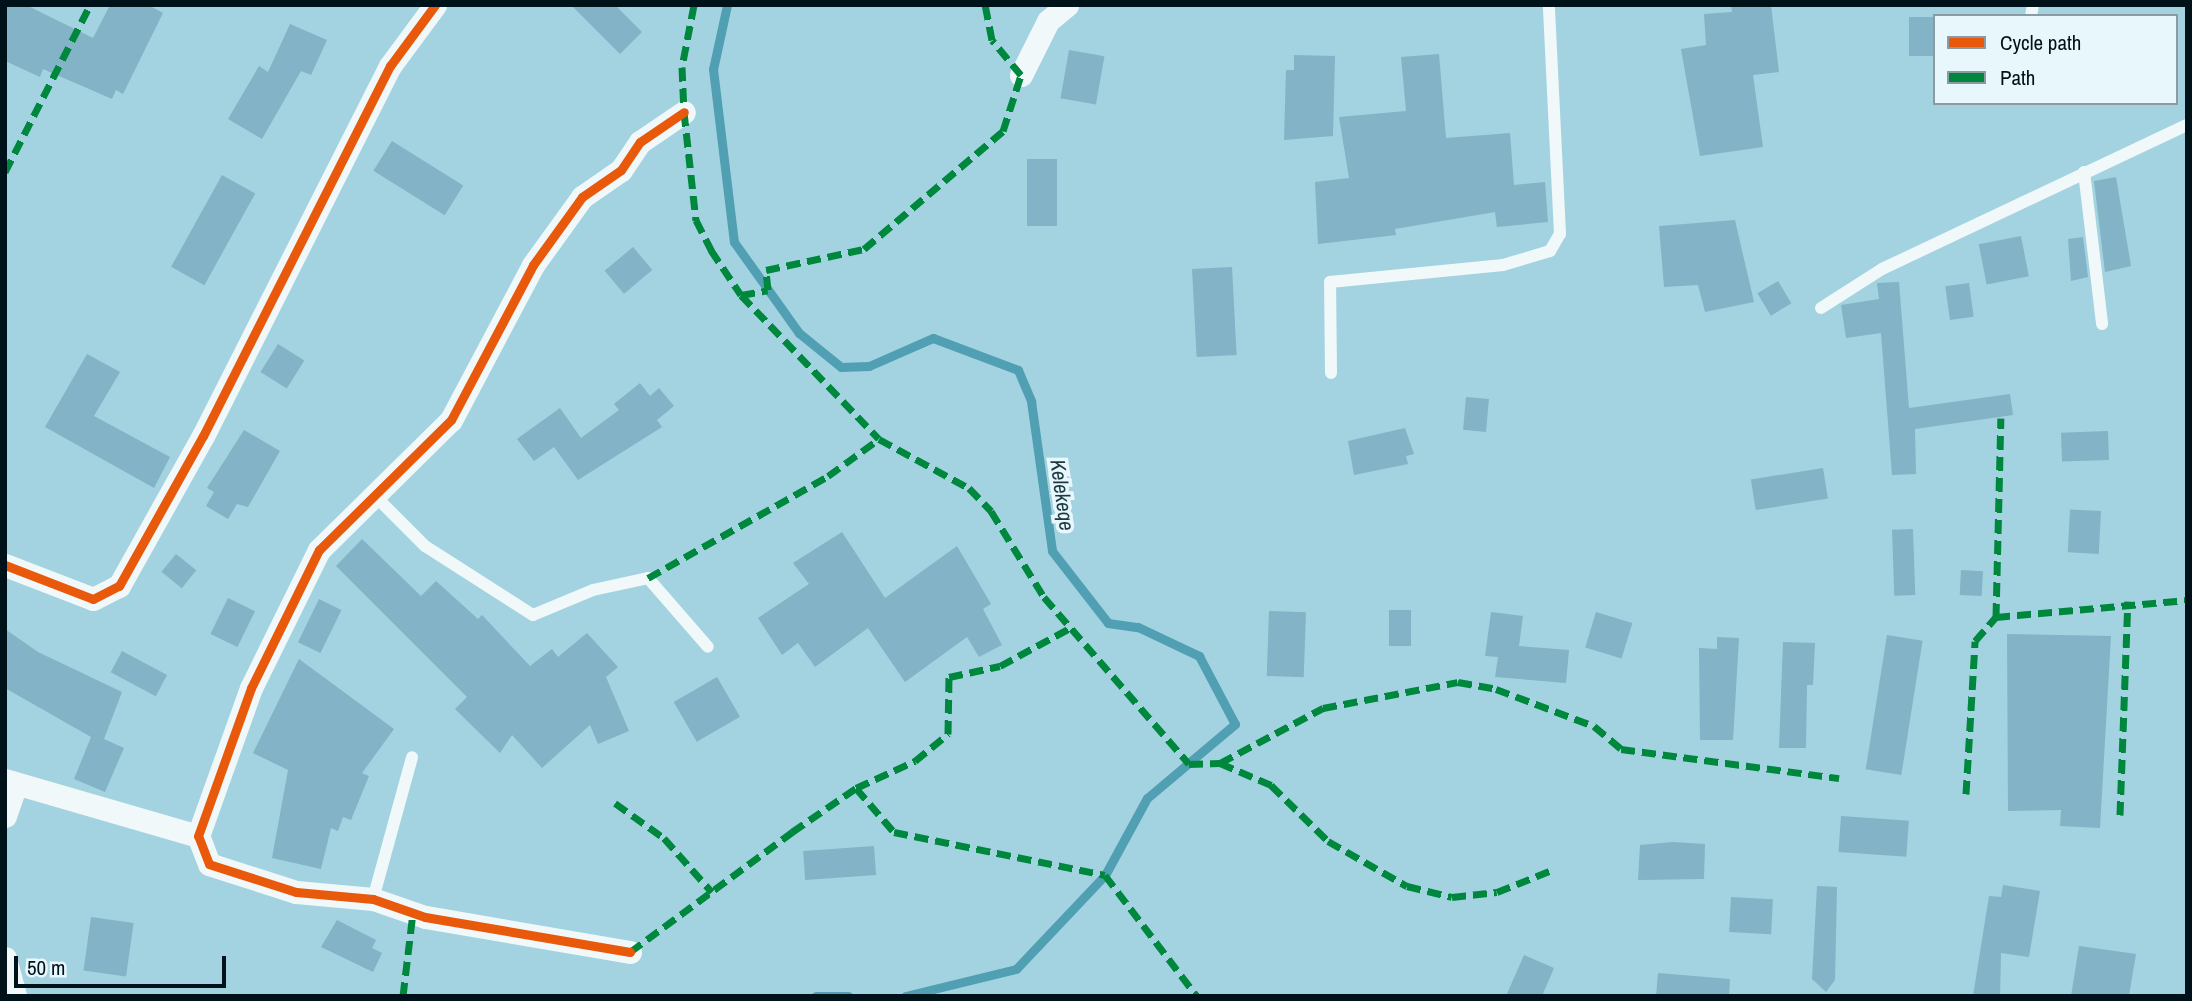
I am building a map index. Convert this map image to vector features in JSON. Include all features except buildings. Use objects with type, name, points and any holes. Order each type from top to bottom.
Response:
[{"type":"street","points":[[5,565],[93,599],[119,586],[203,436],[390,66],[435,5]]},
{"type":"street","points":[[1021,75],[1048,20],[1067,5]]},
{"type":"street","points":[[630,952],[425,917],[373,900],[296,892],[209,864],[198,836],[251,688],[319,550],[450,421],[533,265],[582,197],[621,170],[640,142],[684,112]]},
{"type":"street","points":[[5,816],[10,782],[198,836]]},
{"type":"street","points":[[5,958],[15,996]]},
{"type":"lane","points":[[1331,373],[1331,282],[1503,265],[1550,251],[1560,223],[1549,5]]},
{"type":"lane","points":[[1821,308],[1882,269],[1990,223],[2084,172],[2187,125]]},
{"type":"lane","points":[[2084,172],[2102,324]]},
{"type":"lane","points":[[374,495],[425,546],[534,615],[593,590],[648,578],[709,647]]},
{"type":"lane","points":[[373,900],[412,757]]},
{"type":"waterway","name":"Kelekeqe","points":[[727,5],[713,69],[734,242],[799,333],[841,367],[869,366],[933,338],[1018,370],[1031,401],[1052,551],[1108,623],[1138,627],[1199,656],[1235,724],[1147,798],[1105,875],[1016,969],[905,996]]},
{"type":"waterway","name":"Kelekeqe","points":[[816,996],[848,996]]},
{"type":"marked path","points":[[5,172],[90,5]]},
{"type":"marked path","points":[[694,5],[682,67],[684,112],[696,220],[711,250],[741,295],[879,439],[969,488],[991,511],[1044,597],[1189,764],[1220,763],[1323,708],[1458,682],[1496,689],[1594,726],[1621,749],[1839,778]]},
{"type":"marked path","points":[[741,295],[768,290],[766,270],[864,249],[1003,131],[1021,75],[992,40],[985,5]]},
{"type":"marked path","points":[[1966,794],[1975,641],[1996,617],[2001,418]]},
{"type":"marked path","points":[[648,578],[828,476],[879,439]]},
{"type":"marked path","points":[[1996,617],[2187,600]]},
{"type":"marked path","points":[[2120,815],[2128,601]]},
{"type":"marked path","points":[[630,952],[856,788],[915,761],[948,734],[949,677],[1000,666],[1070,628]]},
{"type":"marked path","points":[[1220,763],[1271,785],[1328,841],[1407,886],[1452,897],[1497,892],[1552,870]]},
{"type":"marked path","points":[[856,788],[894,832],[1105,875],[1197,996]]},
{"type":"marked path","points":[[615,803],[664,838],[712,892]]},
{"type":"marked path","points":[[403,996],[413,912]]},
{"type":"cycle path","points":[[5,565],[93,599],[119,586],[203,436],[390,66],[435,5]]},
{"type":"cycle path","points":[[630,952],[425,917],[373,899],[296,892],[209,864],[198,836],[251,688],[319,550],[451,420],[533,265],[582,197],[621,170],[640,142],[684,112]]}]
